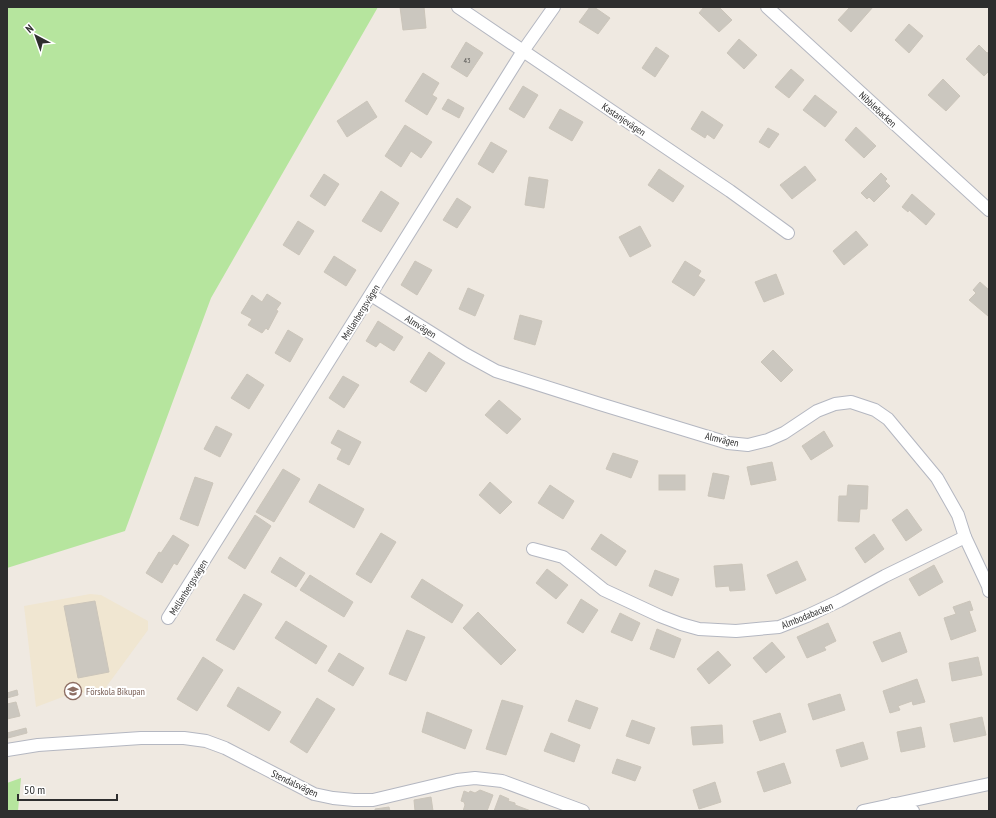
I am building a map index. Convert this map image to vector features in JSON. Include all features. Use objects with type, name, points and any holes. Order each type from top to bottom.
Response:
[{"type":"street","name":"Kastanjevägen","points":[[458,7],[730,191],[788,233]]},
{"type":"street","name":"Mellanbergsvägen","points":[[168,618],[523,51],[554,7]]},
{"type":"street","name":"Nibblebacken","points":[[767,7],[989,210]]},
{"type":"street","name":"Almvägen","points":[[371,295],[465,354],[496,371],[728,443],[748,445],[768,440],[784,433],[817,411],[835,404],[851,402],[875,410],[888,419],[937,478],[958,515],[965,537],[989,591]]},
{"type":"street","name":"Almbodabacken","points":[[533,549],[563,557],[604,590],[660,616],[699,629],[736,631],[779,627],[807,616],[965,537]]},
{"type":"street","name":"Stendalsvägen","points":[[7,750],[38,745],[142,738],[184,738],[206,741],[225,748],[314,794],[333,798],[373,800],[457,780],[475,778],[502,781],[583,811]]},
{"type":"street","points":[[863,811],[989,784]]},
{"type":"street","points":[[892,804],[913,811]]},
{"type":"shaded area","points":[[90,594],[101,595],[148,621],[148,630],[98,698],[86,693],[76,692],[36,707],[24,606]]},
{"type":"green space","points":[[7,7],[378,7],[211,298],[125,531],[7,568]]},
{"type":"green space","points":[[21,778],[18,811],[7,811],[7,783]]},
{"type":"building","points":[[400,7],[424,7],[426,28],[403,30]]},
{"type":"building","points":[[590,7],[594,7],[610,18],[598,34],[579,22]]},
{"type":"building","points":[[704,7],[719,7],[732,20],[719,32],[699,13]]},
{"type":"building","points":[[850,7],[873,7],[851,32],[838,20]]},
{"type":"building","points":[[909,24],[923,36],[909,53],[895,40]]},
{"type":"building","points":[[739,39],[757,55],[744,69],[727,53]]},
{"type":"building","points":[[466,42],[483,53],[467,77],[451,67]]},
{"type":"building","points":[[979,45],[987,53],[989,52],[989,71],[984,76],[966,59]]},
{"type":"building","points":[[656,47],[669,56],[655,77],[642,68]]},
{"type":"building","points":[[791,69],[804,80],[789,98],[775,87]]},
{"type":"building","points":[[423,73],[439,83],[432,95],[437,98],[427,115],[405,101]]},
{"type":"building","points":[[943,79],[960,96],[946,111],[928,95]]},
{"type":"building","points":[[523,86],[538,95],[524,118],[509,109]]},
{"type":"building","points":[[815,95],[837,112],[825,127],[803,110]]},
{"type":"building","points":[[448,99],[464,108],[459,118],[442,109]]},
{"type":"building","points":[[367,101],[377,117],[347,137],[337,121]]},
{"type":"building","points":[[560,109],[583,122],[572,141],[549,128]]},
{"type":"building","points":[[702,111],[723,125],[714,139],[707,134],[705,138],[691,129]]},
{"type":"building","points":[[405,125],[432,142],[421,158],[411,151],[401,167],[385,156]]},
{"type":"building","points":[[856,127],[876,146],[864,158],[845,140]]},
{"type":"building","points":[[768,128],[779,134],[769,148],[759,142]]},
{"type":"building","points":[[491,142],[507,151],[493,173],[478,164]]},
{"type":"building","points":[[805,166],[816,180],[792,199],[780,185]]},
{"type":"building","points":[[659,169],[684,186],[673,202],[648,185]]},
{"type":"building","points":[[881,173],[887,179],[885,181],[890,186],[874,202],[869,197],[867,199],[861,193]]},
{"type":"building","points":[[324,174],[339,184],[325,206],[310,196]]},
{"type":"building","points":[[529,177],[548,180],[544,208],[525,205]]},
{"type":"building","points":[[381,191],[399,203],[381,232],[362,221]]},
{"type":"building","points":[[912,194],[935,214],[926,225],[909,210],[908,212],[902,207]]},
{"type":"building","points":[[457,198],[471,207],[457,228],[443,220]]},
{"type":"building","points":[[298,221],[314,231],[299,255],[283,245]]},
{"type":"building","points":[[640,226],[651,246],[630,257],[619,237]]},
{"type":"building","points":[[856,231],[868,245],[844,265],[833,251]]},
{"type":"building","points":[[334,256],[356,270],[346,286],[324,272]]},
{"type":"building","points":[[415,261],[432,270],[417,295],[401,285]]},
{"type":"building","points":[[685,261],[701,271],[698,276],[705,280],[694,296],[672,282]]},
{"type":"building","points":[[776,274],[784,294],[764,302],[755,282]]},
{"type":"building","points":[[980,282],[989,290],[988,316],[969,300],[976,293],[973,290]]},
{"type":"building","points":[[468,288],[484,295],[475,316],[459,309]]},
{"type":"building","points":[[267,294],[281,303],[276,310],[278,311],[268,330],[266,328],[262,333],[248,325],[252,319],[241,313],[252,295],[262,302]]},
{"type":"building","points":[[520,315],[542,321],[535,345],[514,339]]},
{"type":"building","points":[[378,321],[403,337],[394,351],[380,342],[376,347],[366,341]]},
{"type":"building","points":[[288,330],[303,339],[290,362],[275,353]]},
{"type":"building","points":[[773,350],[793,370],[781,382],[761,362]]},
{"type":"building","points":[[429,352],[445,363],[426,392],[410,382]]},
{"type":"building","points":[[247,374],[264,385],[249,409],[231,398]]},
{"type":"building","points":[[343,376],[359,385],[344,408],[329,398]]},
{"type":"building","points":[[499,400],[521,419],[507,434],[485,415]]},
{"type":"building","points":[[216,426],[232,434],[220,457],[204,449]]},
{"type":"building","points":[[338,430],[361,442],[349,465],[337,459],[342,449],[331,443]]},
{"type":"building","points":[[824,431],[833,446],[811,460],[802,446]]},
{"type":"building","points":[[613,453],[638,461],[631,478],[606,469]]},
{"type":"building","points":[[772,462],[776,480],[751,485],[747,467]]},
{"type":"building","points":[[283,469],[300,479],[274,522],[256,512]]},
{"type":"building","points":[[713,473],[729,476],[724,499],[708,496]]},
{"type":"building","points":[[659,475],[685,475],[685,490],[659,490]]},
{"type":"building","points":[[195,477],[213,483],[198,526],[180,519]]},
{"type":"building","points":[[490,482],[512,502],[500,514],[479,495]]},
{"type":"building","points":[[319,484],[364,509],[354,528],[309,502]]},
{"type":"building","points":[[550,485],[574,501],[563,519],[538,503]]},
{"type":"building","points":[[848,485],[868,486],[867,509],[860,509],[859,522],[838,521],[839,496],[847,496]]},
{"type":"building","points":[[907,509],[922,530],[906,541],[892,520]]},
{"type":"building","points":[[255,515],[271,526],[245,569],[228,558]]},
{"type":"building","points":[[381,533],[396,542],[371,583],[356,574]]},
{"type":"building","points":[[601,534],[626,551],[616,566],[591,549]]},
{"type":"building","points":[[874,534],[884,549],[865,563],[855,548]]},
{"type":"building","points":[[173,535],[189,545],[177,565],[174,563],[162,583],[146,573],[159,552],[161,553]]},
{"type":"building","points":[[280,557],[305,573],[296,587],[271,572]]},
{"type":"building","points":[[797,561],[806,580],[776,594],[767,575]]},
{"type":"building","points":[[742,564],[745,590],[730,591],[729,586],[716,587],[714,566]]},
{"type":"building","points":[[934,565],[943,582],[919,596],[909,579]]},
{"type":"building","points":[[547,569],[568,585],[556,599],[536,583]]},
{"type":"building","points":[[655,570],[679,579],[672,596],[649,586]]},
{"type":"building","points":[[310,575],[353,602],[344,617],[300,590]]},
{"type":"building","points":[[422,579],[463,605],[452,623],[411,597]]},
{"type":"building","points":[[244,594],[262,604],[234,650],[216,640]]},
{"type":"building","points":[[581,599],[598,610],[583,633],[567,623]]},
{"type":"building","points":[[95,601],[109,672],[78,678],[64,606]]},
{"type":"building","points":[[970,601],[973,610],[969,611],[976,631],[951,640],[944,618],[956,614],[953,607]]},
{"type":"building","points":[[478,612],[516,650],[501,665],[463,628]]},
{"type":"building","points":[[620,613],[640,623],[632,641],[611,632]]},
{"type":"building","points":[[286,621],[327,646],[316,664],[275,638]]},
{"type":"building","points":[[828,623],[836,641],[824,647],[826,650],[807,658],[797,637]]},
{"type":"building","points":[[657,629],[681,639],[674,658],[650,649]]},
{"type":"building","points":[[407,630],[425,637],[406,681],[389,674]]},
{"type":"building","points":[[900,632],[907,652],[882,662],[873,642]]},
{"type":"building","points":[[772,642],[785,657],[766,673],[753,658]]},
{"type":"building","points":[[718,651],[731,665],[709,684],[697,669]]},
{"type":"building","points":[[339,653],[364,668],[353,686],[328,671]]},
{"type":"building","points":[[203,657],[223,670],[197,711],[177,699]]},
{"type":"building","points":[[978,657],[982,675],[952,681],[949,663]]},
{"type":"building","points":[[917,679],[925,702],[913,705],[912,701],[898,706],[900,710],[890,713],[883,691]]},
{"type":"building","points":[[238,687],[281,712],[269,731],[227,706]]},
{"type":"building","points":[[17,690],[18,695],[7,698],[7,693]]},
{"type":"building","points":[[840,694],[845,710],[813,720],[808,704]]},
{"type":"building","points":[[317,698],[335,709],[307,753],[290,742]]},
{"type":"building","points":[[502,700],[523,706],[506,755],[486,749]]},
{"type":"building","points":[[576,700],[598,708],[590,729],[568,721]]},
{"type":"building","points":[[16,702],[20,716],[7,719],[7,704]]},
{"type":"building","points":[[427,712],[472,730],[465,749],[422,732]]},
{"type":"building","points":[[780,713],[786,732],[760,741],[753,721]]},
{"type":"building","points":[[982,717],[986,735],[954,742],[950,724]]},
{"type":"building","points":[[632,720],[655,728],[649,744],[626,736]]},
{"type":"building","points":[[722,725],[723,743],[693,745],[691,727]]},
{"type":"building","points":[[921,727],[925,747],[901,752],[897,732]]},
{"type":"building","points":[[26,728],[27,733],[8,738],[7,733]]},
{"type":"building","points":[[551,733],[580,745],[574,762],[544,751]]},
{"type":"building","points":[[863,742],[868,759],[841,767],[836,750]]},
{"type":"building","points":[[617,759],[641,767],[635,781],[612,773]]},
{"type":"building","points":[[784,763],[791,783],[764,792],[757,772]]},
{"type":"building","points":[[715,782],[721,802],[699,809],[693,790]]},
{"type":"building","points":[[480,790],[493,795],[487,811],[463,811],[465,805],[464,802],[461,801],[464,791],[475,793]]},
{"type":"building","points":[[500,795],[509,799],[508,801],[515,803],[515,805],[531,811],[494,811]]},
{"type":"building","points":[[431,797],[433,811],[415,811],[414,800]]},
{"type":"building","points":[[389,807],[390,811],[375,811],[375,809]]},
{"type":"place","name":"Förskola Bikupan","points":[[73,691]]}]
